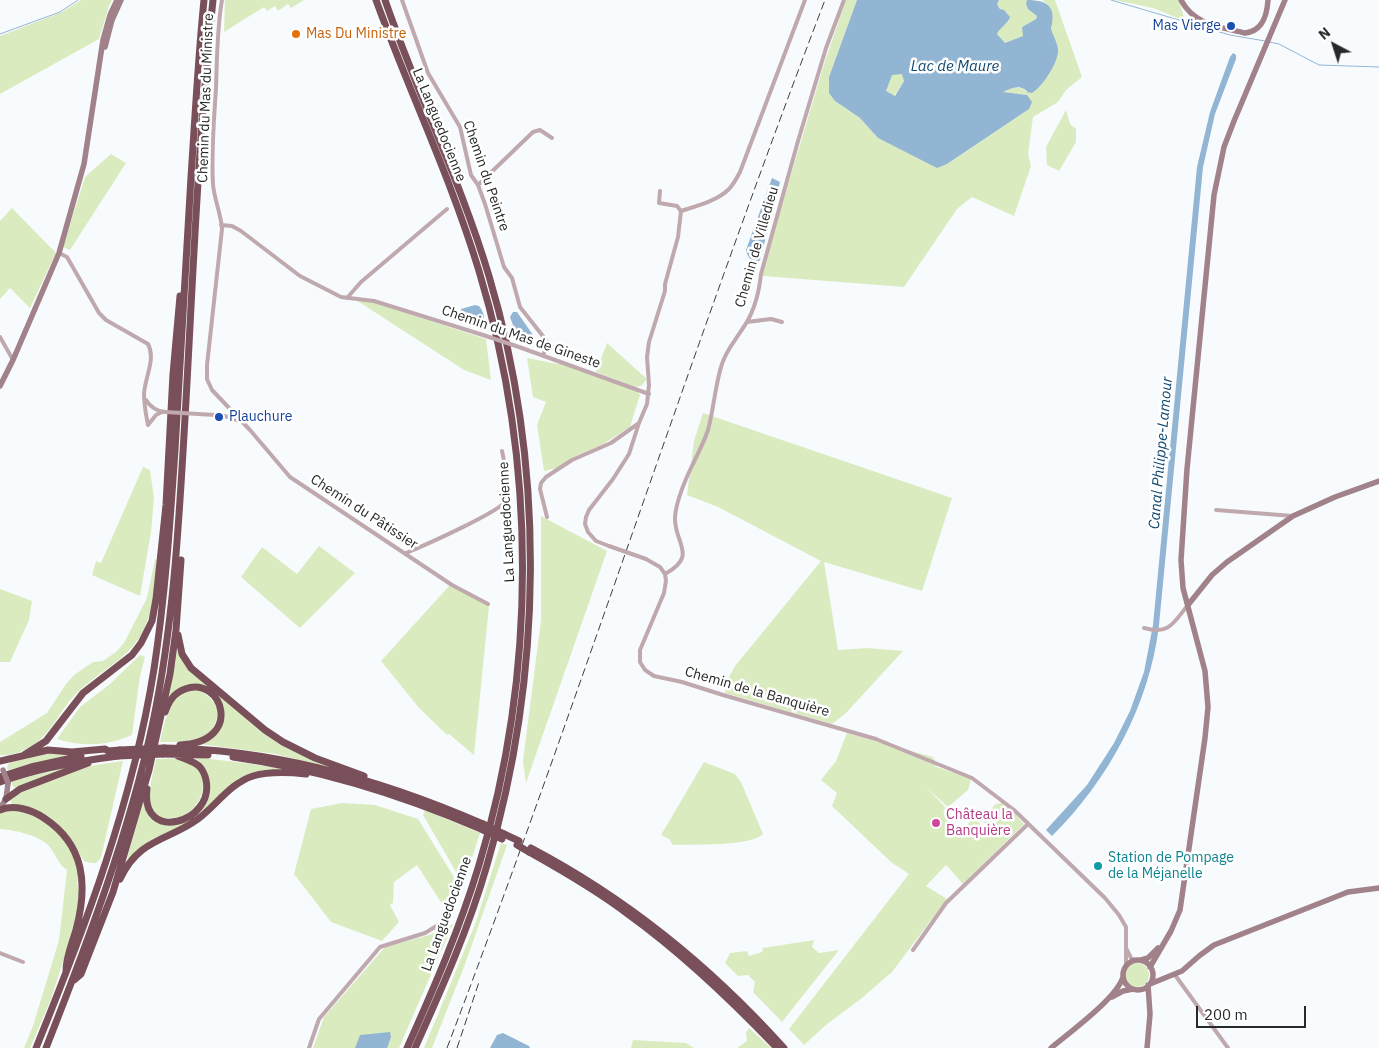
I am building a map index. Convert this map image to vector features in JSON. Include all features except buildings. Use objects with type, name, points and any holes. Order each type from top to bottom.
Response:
[{"type":"highway","points":[[36,1048],[93,902],[114,839],[131,775],[153,671],[164,595],[171,517],[197,81],[204,0]]},
{"type":"highway","points":[[46,1048],[101,906],[140,775],[164,663],[178,543],[201,141],[212,0]]},
{"type":"highway","name":"La Languedocienne","points":[[376,0],[457,204],[485,290],[501,356],[511,411],[522,533],[522,604],[517,678],[509,734],[497,795],[479,864],[459,925],[407,1048]]},
{"type":"highway","name":"La Languedocienne","points":[[385,0],[467,208],[494,293],[509,356],[519,412],[526,472],[530,534],[530,594],[526,662],[516,740],[504,802],[487,866],[466,928],[416,1048]]},
{"type":"highway","points":[[24,755],[46,741],[83,693],[132,655],[141,643],[152,621],[163,540],[177,321],[187,251]]},
{"type":"highway","points":[[72,982],[81,974],[113,892],[149,770],[170,674],[178,608],[181,554],[178,543]]},
{"type":"highway","points":[[178,608],[180,648],[184,658],[197,673],[273,735],[309,755],[371,779],[380,785]]},
{"type":"highway","points":[[158,730],[162,725],[172,698],[180,691],[189,687],[200,688],[209,692],[220,706],[220,723],[215,733],[208,739],[179,745],[168,751]]},
{"type":"highway","points":[[0,761],[48,750],[72,752],[105,749],[119,753]]},
{"type":"highway","points":[[1,771],[108,751]]},
{"type":"highway","points":[[149,770],[147,803],[150,812],[161,822],[168,823],[176,822],[192,815],[203,802],[206,795],[205,777],[198,766],[168,751]]},
{"type":"highway","points":[[168,751],[254,760],[326,775],[411,801],[482,826]]},
{"type":"highway","points":[[0,782],[26,774],[119,753],[168,751],[254,755],[319,768],[380,785],[424,800],[518,843],[610,894],[666,937],[739,1002],[784,1048]]},
{"type":"highway","points":[[6,799],[20,789],[89,763],[94,759]]},
{"type":"highway","points":[[113,892],[131,862],[140,852],[159,839],[199,819],[228,790],[240,782],[257,775],[276,772],[319,777],[326,775]]},
{"type":"highway","points":[[0,809],[19,808],[41,816],[60,830],[68,839],[77,857],[82,874],[83,894],[78,922],[66,961],[66,974]]},
{"type":"highway","points":[[530,850],[607,899],[663,941],[735,1006],[776,1048]]},
{"type":"main road","points":[[0,386],[59,253],[84,164],[103,40],[110,14],[117,0]]},
{"type":"main road","points":[[95,93],[106,41],[112,20],[121,0]]},
{"type":"main road","points":[[1181,0],[1188,12],[1199,20],[1246,33],[1253,32],[1259,28],[1267,10],[1268,0]]},
{"type":"main road","points":[[1147,1048],[1150,1014],[1149,984],[1152,970],[1177,920],[1183,898],[1208,707],[1205,671],[1182,577],[1182,542],[1187,469],[1214,195],[1224,147],[1285,0]]},
{"type":"main road","points":[[1188,605],[1212,575],[1227,562],[1293,516],[1335,497],[1379,481]]},
{"type":"main road","points":[[0,809],[6,799],[8,783],[1,771]]},
{"type":"main road","points":[[1106,1001],[1123,991],[1135,989],[1175,975],[1214,945],[1348,892],[1379,888]]},
{"type":"main road","points":[[1051,1048],[1106,1001],[1120,986],[1126,965],[1148,958],[1165,942]]},
{"type":"main road","points":[[1138,960],[1160,977],[1166,978]]},
{"type":"main road","points":[[1123,977],[1126,984],[1145,997],[1150,1014]]},
{"type":"street","name":"Chemin du Mas du Ministre","points":[[222,0],[213,154],[213,184],[221,225],[220,255],[207,379],[212,390],[242,422]]},
{"type":"street","name":"Chemin du Peintre","points":[[402,0],[428,73],[460,127],[471,175],[478,185],[504,268],[512,278],[520,306],[546,340],[544,356]]},
{"type":"street","points":[[681,211],[720,196],[734,183],[740,172],[805,0]]},
{"type":"street","name":"Chemin de Villedieu","points":[[665,574],[680,564],[684,555],[675,520],[681,492],[686,477],[703,444],[722,363],[728,350],[747,322],[757,294],[798,141],[826,48],[844,0]]},
{"type":"street","points":[[478,185],[533,132],[540,130],[552,138]]},
{"type":"street","points":[[660,191],[659,203],[661,205],[677,206],[681,211],[678,237],[665,284],[665,291],[649,342],[647,357],[649,394],[647,404],[629,454],[609,485],[589,510],[585,524],[588,532],[596,541],[646,559],[660,566],[665,574]]},
{"type":"street","points":[[347,298],[361,282],[446,209]]},
{"type":"street","name":"Chemin du Mas de Gineste","points":[[221,225],[232,226],[241,231],[310,283],[341,297],[374,300],[519,347],[649,394]]},
{"type":"street","points":[[59,253],[67,256],[99,313],[106,320],[148,344],[152,358],[144,396],[148,426],[156,415],[164,412],[232,417],[242,422]]},
{"type":"street","points":[[747,322],[771,320],[782,322]]},
{"type":"street","points":[[0,337],[13,360]]},
{"type":"street","points":[[638,390],[649,383]]},
{"type":"street","points":[[144,396],[148,403],[164,412]]},
{"type":"street","name":"Chemin du Pâtissier","points":[[242,422],[290,477],[461,590],[488,604]]},
{"type":"street","points":[[547,516],[540,488],[541,483],[546,477],[572,460],[611,443],[639,422]]},
{"type":"street","points":[[406,553],[475,521],[506,502],[508,494],[502,450]]},
{"type":"street","points":[[1216,510],[1293,516]]},
{"type":"street","name":"Chemin de la Banquière","points":[[665,574],[664,593],[640,650],[640,662],[645,670],[654,676],[682,682],[876,739],[972,778],[1014,810],[1105,898],[1126,927],[1126,965]]},
{"type":"street","points":[[1144,628],[1165,630],[1188,605]]},
{"type":"street","points":[[913,950],[946,902],[1028,824]]},
{"type":"street","points":[[309,1048],[320,1019],[380,947],[425,933],[443,922],[449,912]]},
{"type":"street","name":"Chemin de la Banquière","points":[[1126,944],[1129,955],[1138,960]]},
{"type":"street","points":[[0,953],[23,962]]},
{"type":"street","points":[[1175,975],[1228,1048]]},
{"type":"green space","points":[[81,0],[112,0],[99,39],[0,94],[0,36],[62,12]]},
{"type":"green space","points":[[225,0],[304,0],[291,8],[288,4],[278,11],[275,6],[267,11],[264,7],[224,32]]},
{"type":"green space","points":[[846,0],[857,0],[829,77],[835,101],[860,118],[878,138],[937,167],[947,164],[1029,109],[1027,95],[1001,92],[1018,87],[1027,92],[1048,76],[1057,56],[1057,46],[1051,29],[1052,22],[1049,6],[1042,0],[1055,0],[1082,77],[1066,90],[1058,102],[1033,117],[1028,154],[1031,166],[1014,216],[972,197],[957,209],[904,287],[763,276],[762,272],[824,64]]},
{"type":"green space","points":[[999,0],[1028,0],[1026,6],[1037,16],[1036,19],[1022,27],[1024,36],[1005,43],[997,34],[1000,28],[1009,21],[997,4]]},
{"type":"green space","points":[[1115,0],[1179,0],[1185,21],[1153,8]]},
{"type":"green space","points":[[892,74],[903,74],[904,81],[894,96],[885,91]]},
{"type":"green space","points":[[1066,110],[1070,124],[1076,129],[1076,142],[1059,171],[1047,165],[1046,147]]},
{"type":"green space","points":[[111,154],[126,163],[70,250],[63,247],[85,177]]},
{"type":"green space","points":[[12,208],[56,253],[30,308],[10,288],[0,299],[0,221]]},
{"type":"green space","points":[[356,300],[369,301],[486,339],[491,380],[464,370]]},
{"type":"green space","points":[[607,343],[647,379],[641,386],[635,387],[596,372]]},
{"type":"green space","points":[[527,358],[560,363],[635,388],[640,395],[630,427],[602,445],[578,455],[557,468],[544,471],[537,425],[546,402],[533,397]]},
{"type":"green space","points":[[703,413],[952,498],[922,591],[824,562],[838,650],[867,648],[903,651],[846,713],[832,724],[725,693],[727,681],[735,666],[821,561],[718,507],[687,495],[694,441]]},
{"type":"green space","points":[[143,467],[150,470],[154,498],[151,532],[140,596],[92,575],[96,561],[101,563]]},
{"type":"green space","points":[[541,516],[607,551],[526,783],[523,761],[541,620]]},
{"type":"green space","points":[[319,546],[355,573],[300,628],[241,577],[262,547],[297,574]]},
{"type":"green space","points":[[155,559],[157,560],[152,605],[147,623],[137,641],[120,658],[74,696],[47,733],[36,743],[19,752],[0,755],[0,742],[47,713],[74,675],[93,662],[103,661],[116,652],[124,643],[147,598]]},
{"type":"green space","points":[[450,585],[489,606],[474,755],[449,734],[447,735],[419,708],[381,661]]},
{"type":"green space","points":[[0,589],[32,601],[29,620],[10,662],[0,662]]},
{"type":"green space","points":[[177,648],[180,656],[267,734],[351,774],[276,754],[200,744],[211,738],[218,730],[222,707],[202,686],[168,697]]},
{"type":"green space","points":[[140,655],[145,657],[140,676],[132,735],[123,739],[95,744],[67,742],[57,739],[80,707],[110,684]]},
{"type":"green space","points":[[199,690],[209,697],[216,706],[218,715],[210,732],[206,736],[195,740],[160,742],[167,714],[174,700],[183,692]]},
{"type":"green space","points":[[847,733],[933,757],[937,765],[934,766],[971,779],[968,790],[948,807],[927,788],[946,808],[943,811],[961,832],[973,818],[997,837],[984,822],[994,805],[1004,802],[1024,824],[963,884],[946,865],[926,886],[947,899],[892,972],[804,1045],[789,1029],[909,874],[891,862],[832,806],[837,793],[821,780],[836,761]]},
{"type":"green space","points":[[54,751],[76,753],[8,770],[9,763],[31,755]]},
{"type":"green space","points":[[193,757],[284,769],[256,773],[199,816],[179,828],[152,839],[129,859],[127,858],[144,799],[151,816],[166,824],[194,813],[206,804],[210,794],[209,777],[205,767]]},
{"type":"green space","points":[[156,759],[179,759],[192,764],[200,772],[203,782],[202,793],[198,803],[190,811],[179,817],[166,818],[159,816],[151,808],[149,797]]},
{"type":"green space","points":[[123,761],[101,858],[96,863],[84,861],[74,845],[52,820],[41,813],[12,804],[10,800],[18,793],[89,766]]},
{"type":"green space","points":[[704,762],[735,774],[741,782],[763,834],[746,841],[706,845],[673,845],[669,839],[661,835]]},
{"type":"green space","points":[[72,766],[16,789],[12,785],[12,781]]},
{"type":"green space","points":[[342,803],[375,805],[418,819],[454,877],[451,893],[444,907],[417,865],[394,882],[393,903],[390,905],[399,922],[382,941],[331,922],[294,874],[311,809]]},
{"type":"green space","points":[[6,810],[17,811],[39,818],[57,831],[76,862],[79,879],[77,882],[81,900],[72,934],[51,999],[30,1048],[24,1048],[33,1026],[59,940],[67,870],[61,865],[51,848],[44,841],[26,834],[0,829],[0,813]]},
{"type":"green space","points":[[425,810],[480,833],[465,880],[459,877],[423,815]]},
{"type":"green space","points":[[501,843],[507,845],[464,967],[432,1048],[424,1048],[476,922]]},
{"type":"green space","points":[[453,924],[399,1048],[313,1048],[324,1017],[385,947],[429,935]]},
{"type":"green space","points":[[814,940],[812,947],[819,953],[839,950],[782,1022],[753,992],[755,982],[748,975],[738,976],[725,963],[730,953],[747,951],[749,956],[762,952],[763,948]]},
{"type":"green space","points":[[1137,963],[1145,967],[1149,975],[1145,983],[1137,987],[1129,983],[1125,975],[1129,967]]},
{"type":"green space","points":[[749,1028],[771,1048],[737,1048],[747,1041],[746,1033]]},
{"type":"green space","points":[[633,1040],[686,1043],[694,1048],[631,1048]]},
{"type":"water","name":"Lac de Maure","points":[[857,0],[999,0],[997,4],[1000,9],[1004,10],[1010,17],[997,34],[1005,43],[1023,36],[1022,27],[1036,19],[1037,16],[1028,9],[1027,0],[1035,0],[1046,4],[1052,11],[1051,29],[1056,41],[1058,54],[1050,73],[1032,93],[1019,87],[1003,92],[1027,95],[1032,102],[1029,109],[947,164],[937,168],[878,138],[860,118],[835,101],[829,93],[829,77]],"holes":[[[902,74],[904,81],[895,96],[886,91],[892,75]]]},
{"type":"water","points":[[1233,53],[1236,55],[1236,59],[1215,114],[1203,167],[1159,625],[1154,654],[1136,712],[1123,740],[1091,791],[1052,836],[1046,830],[1087,785],[1114,743],[1130,711],[1144,672],[1153,625],[1197,167],[1210,112]]},
{"type":"water","points":[[772,178],[780,182],[760,260],[755,265],[746,250]]},
{"type":"water","points":[[475,305],[479,306],[483,312],[484,319],[482,324],[464,320],[460,317],[461,309]]},
{"type":"water","points":[[513,312],[517,312],[533,335],[533,338],[517,336],[510,317]]},
{"type":"water","points":[[390,1032],[391,1037],[387,1048],[355,1048],[360,1035]]},
{"type":"water","points":[[503,1033],[530,1048],[490,1048],[497,1035]]},
{"type":"waterway","points":[[0,34],[60,12],[78,0]]},
{"type":"waterway","points":[[1111,0],[1230,35],[1265,41]]},
{"type":"waterway","points":[[1269,42],[1279,44],[1319,65],[1379,67]]},
{"type":"railway","points":[[447,1048],[543,787],[728,261],[825,0]]},
{"type":"railway","points":[[457,1048],[479,982]]},
{"type":"place","name":"Mas Vierge","points":[[1231,26]]},
{"type":"place","name":"Mas Du Ministre","points":[[296,34]]},
{"type":"place","name":"Plauchure","points":[[219,417]]},
{"type":"place","name":"Château la Banquière","points":[[936,823]]},
{"type":"place","name":"Station de Pompage de la Méjanelle","points":[[1098,866]]},
{"type":"water label","name":"Canal Philippe-Lamour","points":[[1161,453]]}]
